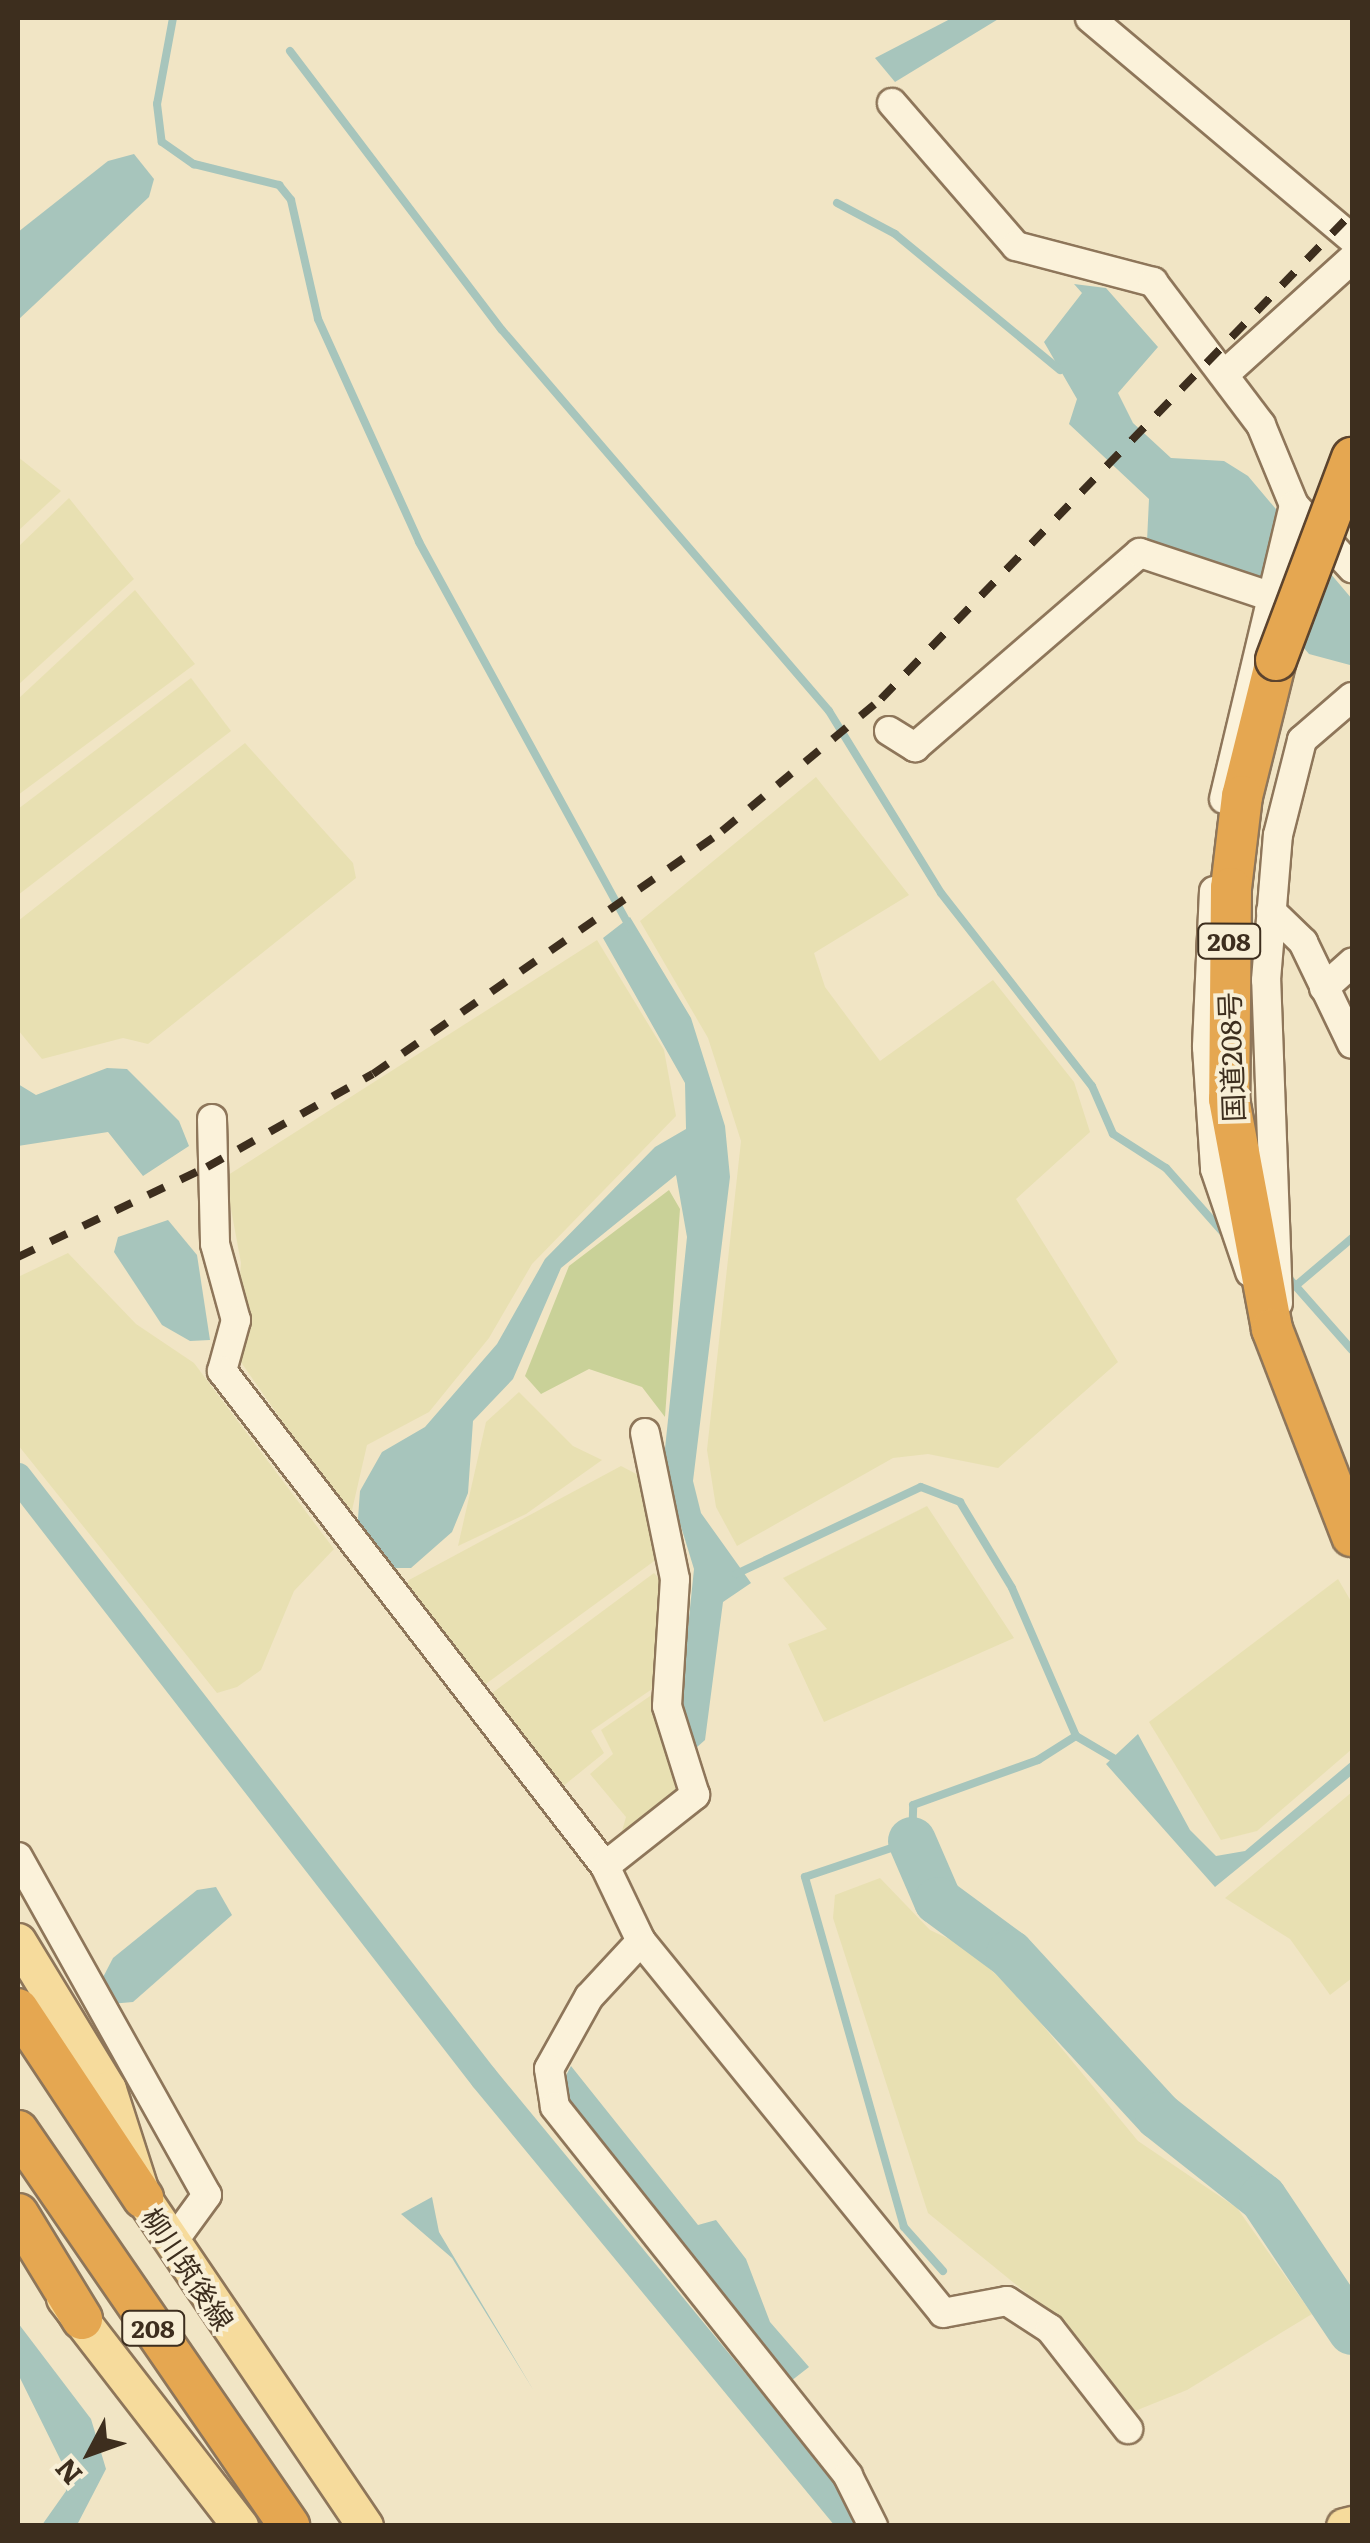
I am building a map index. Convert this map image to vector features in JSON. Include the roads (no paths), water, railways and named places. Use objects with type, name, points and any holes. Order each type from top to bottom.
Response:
[{"type":"highway","name":"国道208号","points":[[1352,458],[1276,660],[1242,796],[1231,888],[1229,1099],[1272,1329],[1352,1536]]},
{"type":"highway","points":[[18,2010],[143,2198]]},
{"type":"highway","name":"208","points":[[18,2130],[289,2526]]},
{"type":"highway","name":"208","points":[[18,2157],[270,2526]]},
{"type":"highway","points":[[18,2214],[82,2319]]},
{"type":"main road","name":"柳川筑後線","points":[[18,1941],[108,2089],[143,2198],[365,2526]]},
{"type":"main road","points":[[18,2244],[82,2319],[240,2526]]},
{"type":"main road","points":[[1344,2526],[1352,2524]]},
{"type":"street","points":[[1090,18],[1352,239]]},
{"type":"street","points":[[892,104],[1016,246],[1153,282],[1227,372],[1292,514],[1352,568]]},
{"type":"street","points":[[1227,372],[1352,259]]},
{"type":"street","points":[[1250,1223],[1268,1102],[1271,911],[1257,787],[1266,605],[1292,514]]},
{"type":"street","points":[[888,731],[915,747],[1140,553],[1266,605]]},
{"type":"street","points":[[1250,1223],[1208,1014],[1257,787],[1348,700]]},
{"type":"street","points":[[1271,911],[1303,942],[1352,1044]]},
{"type":"street","points":[[1324,988],[1352,963]]},
{"type":"street","points":[[212,1119],[215,1244],[236,1320],[222,1371],[604,1866],[641,1941],[943,2313],[1007,2301],[1050,2329],[1128,2429]]},
{"type":"street","points":[[604,1866],[695,1795],[667,1706],[674,1578],[645,1433]]},
{"type":"street","points":[[18,1857],[207,2195],[172,2243]]},
{"type":"street","points":[[641,1941],[589,1997],[549,2068],[555,2107],[848,2476],[873,2526]]},
{"type":"water","points":[[952,18],[1000,18],[895,82],[875,58]]},
{"type":"water","points":[[134,154],[154,179],[149,197],[18,320],[18,232],[108,161]]},
{"type":"water","points":[[1074,284],[1106,288],[1158,347],[1118,393],[1133,423],[1171,458],[1224,461],[1248,476],[1352,599],[1350,665],[1309,654],[1239,572],[1147,541],[1149,499],[1069,424],[1077,399],[1044,342],[1082,293]]},
{"type":"water","points":[[630,917],[691,1018],[725,1126],[730,1177],[693,1481],[701,1513],[751,1583],[723,1602],[705,1740],[696,1748],[680,1706],[694,1569],[663,1468],[687,1237],[676,1175],[561,1268],[513,1379],[473,1421],[468,1493],[452,1532],[411,1568],[391,1568],[357,1532],[360,1491],[382,1452],[425,1427],[497,1344],[545,1259],[655,1147],[686,1129],[685,1083],[603,938]]},
{"type":"water","points":[[107,1068],[127,1069],[179,1121],[189,1146],[143,1176],[108,1132],[18,1146],[18,1084],[36,1095]]},
{"type":"water","points":[[168,1220],[197,1255],[210,1340],[190,1341],[162,1325],[114,1252],[118,1237]]},
{"type":"water","points":[[1138,1734],[1190,1830],[1216,1856],[1245,1851],[1352,1761],[1352,1775],[1215,1887],[1106,1764]]},
{"type":"water","points":[[216,1887],[232,1915],[133,2002],[110,2004],[99,1985],[113,1958],[197,1890]]},
{"type":"water","points":[[571,2066],[698,2225],[716,2220],[746,2259],[770,2322],[809,2367],[791,2381],[569,2110],[562,2083]]},
{"type":"water","points":[[432,2197],[439,2232],[534,2391],[452,2258],[401,2214]]},
{"type":"water","points":[[18,2323],[91,2419],[106,2469],[77,2525],[42,2525],[66,2491],[65,2469],[18,2374]]},
{"type":"waterway","points":[[173,18],[157,104],[162,142],[194,164],[279,185],[291,200],[318,319],[419,542],[631,929]]},
{"type":"waterway","points":[[290,51],[502,330],[829,711],[941,893],[1092,1086],[1113,1134],[1166,1168],[1227,1237]]},
{"type":"waterway","points":[[837,203],[895,234],[1060,370]]},
{"type":"waterway","points":[[1299,1283],[1352,1238]]},
{"type":"waterway","points":[[1285,1274],[1352,1350]]},
{"type":"waterway","points":[[18,1477],[484,2078],[853,2526]]},
{"type":"waterway","points":[[736,1574],[921,1487],[960,1502],[1012,1588],[1076,1736]]},
{"type":"waterway","points":[[943,2271],[904,2227],[805,1877],[912,1841],[913,1805],[1038,1760],[1076,1736],[1115,1759]]},
{"type":"waterway","points":[[912,1841],[938,1901],[1010,1954],[1159,2116],[1263,2198],[1352,2331]]},
{"type":"railway","points":[[18,1257],[207,1167],[373,1074],[722,831],[881,699],[1352,213]]}]
